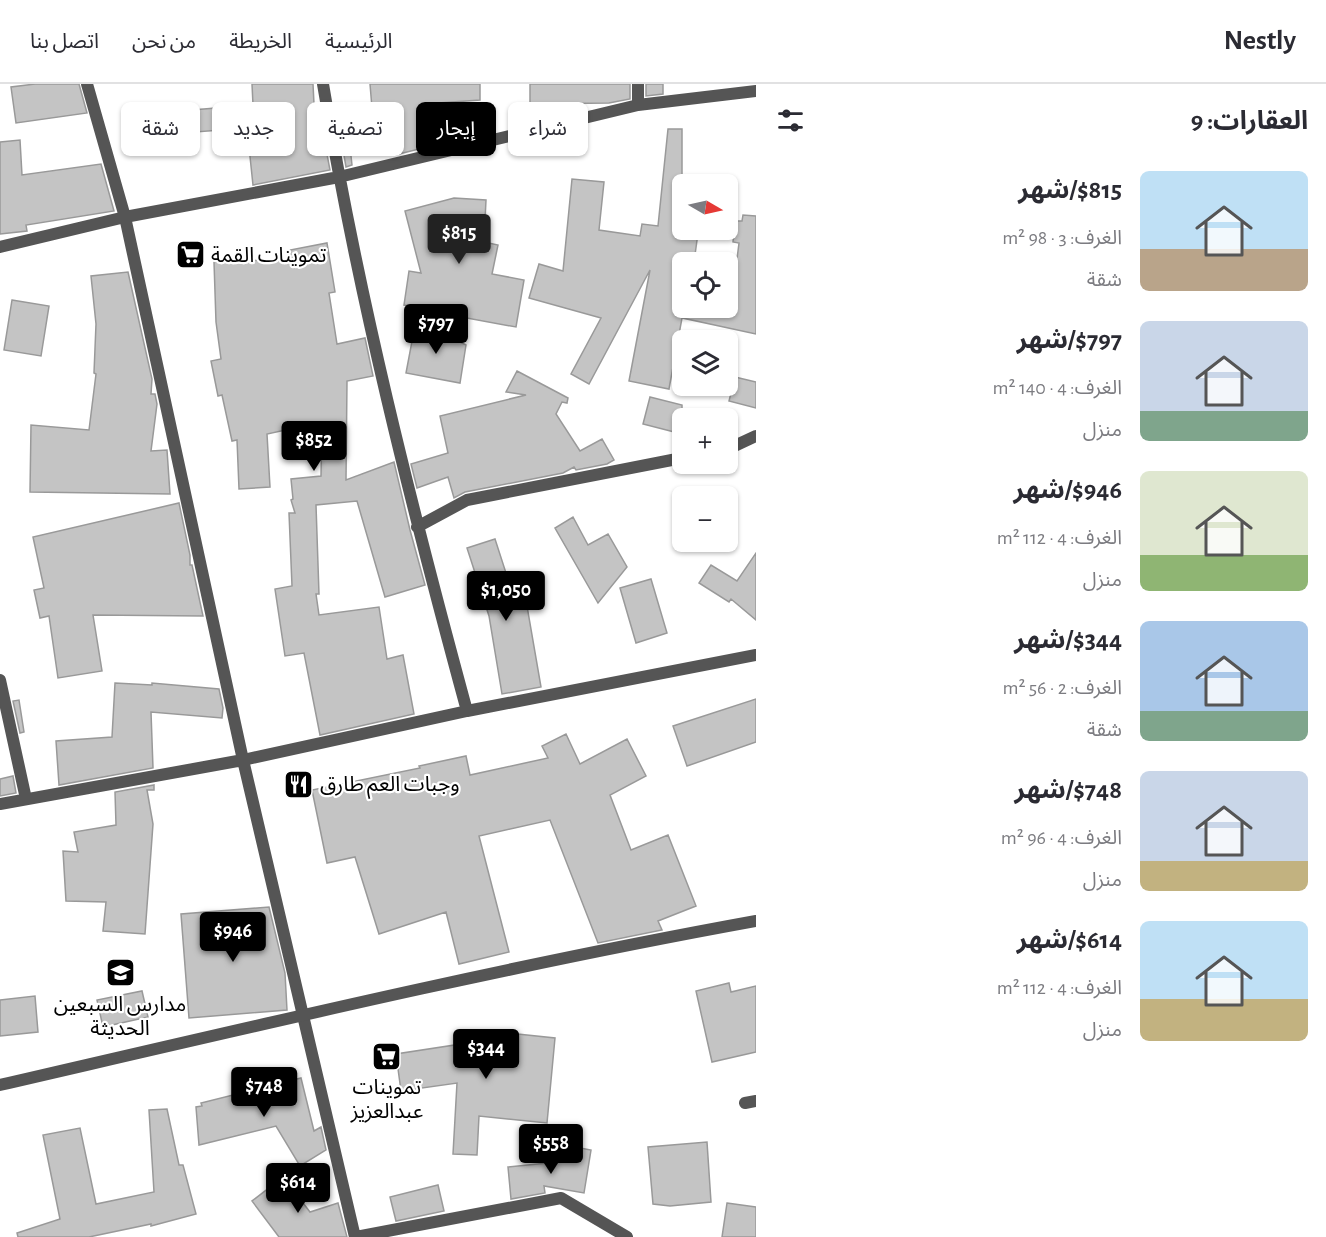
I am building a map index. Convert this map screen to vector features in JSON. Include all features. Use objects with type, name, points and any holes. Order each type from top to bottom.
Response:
[{"type":"street","points":[[87,84],[125,217],[243,760],[356,1237],[561,1198],[627,1237]]},
{"type":"street","points":[[323,84],[339,177],[417,527],[467,711]]},
{"type":"street","points":[[638,84],[638,105]]},
{"type":"street","points":[[0,247],[125,217],[339,177],[638,105],[756,91]]},
{"type":"street","points":[[738,444],[756,436]]},
{"type":"street","points":[[417,527],[467,500],[672,460]]},
{"type":"street","points":[[0,804],[243,760],[467,711],[756,655]]},
{"type":"street","points":[[0,680],[26,799]]},
{"type":"street","points":[[0,1085],[302,1015],[654,940],[756,921]]},
{"type":"building","points":[[35,84],[79,84],[87,113],[16,123],[11,87]]},
{"type":"building","points":[[252,84],[313,84],[314,102],[307,102],[307,156],[327,156],[330,170],[253,185],[250,156],[295,156],[295,102],[253,102]]},
{"type":"building","points":[[370,84],[480,84],[480,100],[416,102],[416,150],[404,153],[404,102],[372,102]]},
{"type":"building","points":[[530,84],[630,84],[630,99],[609,103],[530,102]]},
{"type":"building","points":[[646,84],[663,84],[663,94],[646,96]]},
{"type":"building","points":[[212,108],[212,131],[200,132],[200,109]]},
{"type":"building","points":[[668,129],[682,129],[682,174],[672,174],[672,240],[697,240],[695,252],[672,252],[672,318],[682,318],[680,330],[672,330],[672,373],[669,389],[629,381],[650,270],[589,384],[571,374],[601,318],[529,298],[539,264],[563,271],[572,179],[604,182],[599,230],[640,236],[642,224],[658,226]]},
{"type":"building","points":[[20,140],[22,175],[101,164],[114,211],[26,225],[27,231],[0,234],[0,142]]},
{"type":"building","points":[[344,156],[351,156],[352,165],[346,167]]},
{"type":"building","points":[[454,198],[486,200],[484,242],[498,245],[492,274],[524,280],[516,327],[404,305],[409,271],[421,273],[405,211]]},
{"type":"building","points":[[743,215],[756,216],[756,334],[682,318],[738,318],[739,243],[733,242],[733,240],[738,240],[738,221],[742,221]]},
{"type":"building","points":[[327,243],[335,292],[329,293],[337,344],[365,338],[373,376],[347,381],[346,480],[394,462],[425,585],[385,597],[357,501],[316,505],[319,594],[316,594],[319,615],[379,607],[387,659],[403,655],[414,714],[320,735],[304,653],[285,656],[275,589],[292,586],[289,513],[295,513],[291,500],[293,499],[291,479],[321,476],[322,422],[267,434],[270,487],[239,489],[237,440],[232,441],[222,395],[218,396],[211,361],[221,359],[216,322],[214,262],[292,259],[290,250]]},
{"type":"building","points":[[128,272],[152,379],[151,394],[155,394],[157,404],[151,451],[167,450],[170,494],[30,492],[31,425],[89,430],[96,374],[94,373],[96,324],[91,276]]},
{"type":"building","points":[[12,300],[49,306],[41,356],[4,350]]},
{"type":"building","points":[[416,320],[466,345],[460,383],[406,373]]},
{"type":"building","points":[[517,371],[568,398],[567,403],[562,402],[556,414],[580,451],[602,439],[614,460],[607,464],[576,470],[574,467],[563,473],[465,492],[454,498],[448,477],[417,488],[411,464],[448,453],[440,416],[526,395],[506,392]]},
{"type":"building","points":[[738,378],[756,382],[756,408],[729,401],[730,396],[738,396]]},
{"type":"building","points":[[650,397],[682,405],[682,408],[672,408],[672,431],[643,424]]},
{"type":"building","points":[[179,503],[190,565],[192,565],[203,616],[93,615],[102,671],[58,678],[49,616],[40,618],[34,590],[44,588],[33,537]]},
{"type":"building","points":[[573,517],[588,545],[608,534],[627,567],[598,603],[555,528]]},
{"type":"building","points":[[495,539],[517,607],[527,606],[541,687],[502,694],[489,616],[467,548]]},
{"type":"building","points":[[756,553],[756,620],[731,599],[729,602],[699,583],[711,565],[737,581]]},
{"type":"building","points":[[651,579],[667,633],[636,643],[620,588]]},
{"type":"building","points":[[115,683],[152,685],[152,683],[219,689],[223,708],[222,718],[151,712],[153,768],[59,785],[56,741],[112,737]]},
{"type":"building","points":[[756,699],[756,742],[687,766],[673,726]]},
{"type":"building","points":[[19,700],[24,732],[20,733],[13,701]]},
{"type":"building","points":[[566,734],[580,764],[627,739],[646,776],[610,795],[631,850],[668,835],[696,906],[658,921],[662,930],[598,943],[550,820],[479,836],[509,952],[459,964],[446,912],[379,934],[355,857],[327,863],[312,790],[420,768],[419,766],[466,756],[470,775],[548,758],[542,746]]},
{"type":"building","points":[[13,776],[16,793],[0,796],[0,779]]},
{"type":"building","points":[[154,785],[154,790],[147,790],[153,824],[145,934],[103,931],[106,902],[66,901],[63,851],[78,852],[74,832],[116,825],[115,792]]},
{"type":"building","points":[[269,907],[285,973],[287,1010],[189,1018],[181,914]]},
{"type":"building","points":[[729,983],[731,992],[756,986],[756,1052],[712,1062],[696,991]]},
{"type":"building","points":[[142,991],[148,1017],[103,1027],[97,1000]]},
{"type":"building","points":[[35,996],[38,1032],[0,1036],[0,1000]]},
{"type":"building","points":[[488,1031],[555,1038],[547,1123],[479,1116],[477,1155],[453,1154],[457,1083],[401,1091],[396,1054],[487,1040]]},
{"type":"building","points":[[301,1078],[314,1131],[321,1127],[326,1150],[300,1166],[276,1126],[199,1145],[196,1107],[202,1106],[201,1103]]},
{"type":"building","points":[[167,1109],[179,1165],[183,1165],[196,1214],[151,1226],[151,1224],[89,1237],[18,1237],[17,1233],[60,1219],[43,1135],[80,1128],[96,1204],[154,1192],[149,1110]]},
{"type":"building","points":[[707,1142],[711,1202],[670,1206],[653,1204],[648,1147]]},
{"type":"building","points":[[570,1146],[591,1150],[584,1193],[544,1186],[545,1193],[511,1199],[508,1167],[567,1161]]},
{"type":"building","points":[[283,1177],[310,1212],[338,1203],[347,1237],[279,1237],[252,1201]]},
{"type":"building","points":[[438,1185],[444,1211],[396,1221],[390,1197]]},
{"type":"building","points":[[727,1203],[756,1207],[756,1237],[722,1237]]},
{"type":"place","name":"تموينات القمة","points":[[190,255]]},
{"type":"place","name":"وجبات العم طارق","points":[[299,784]]},
{"type":"place","name":"مدارس السبعين الحديثة","points":[[120,973]]},
{"type":"place","name":"تموينات عبدالعزيز","points":[[387,1056]]}]
